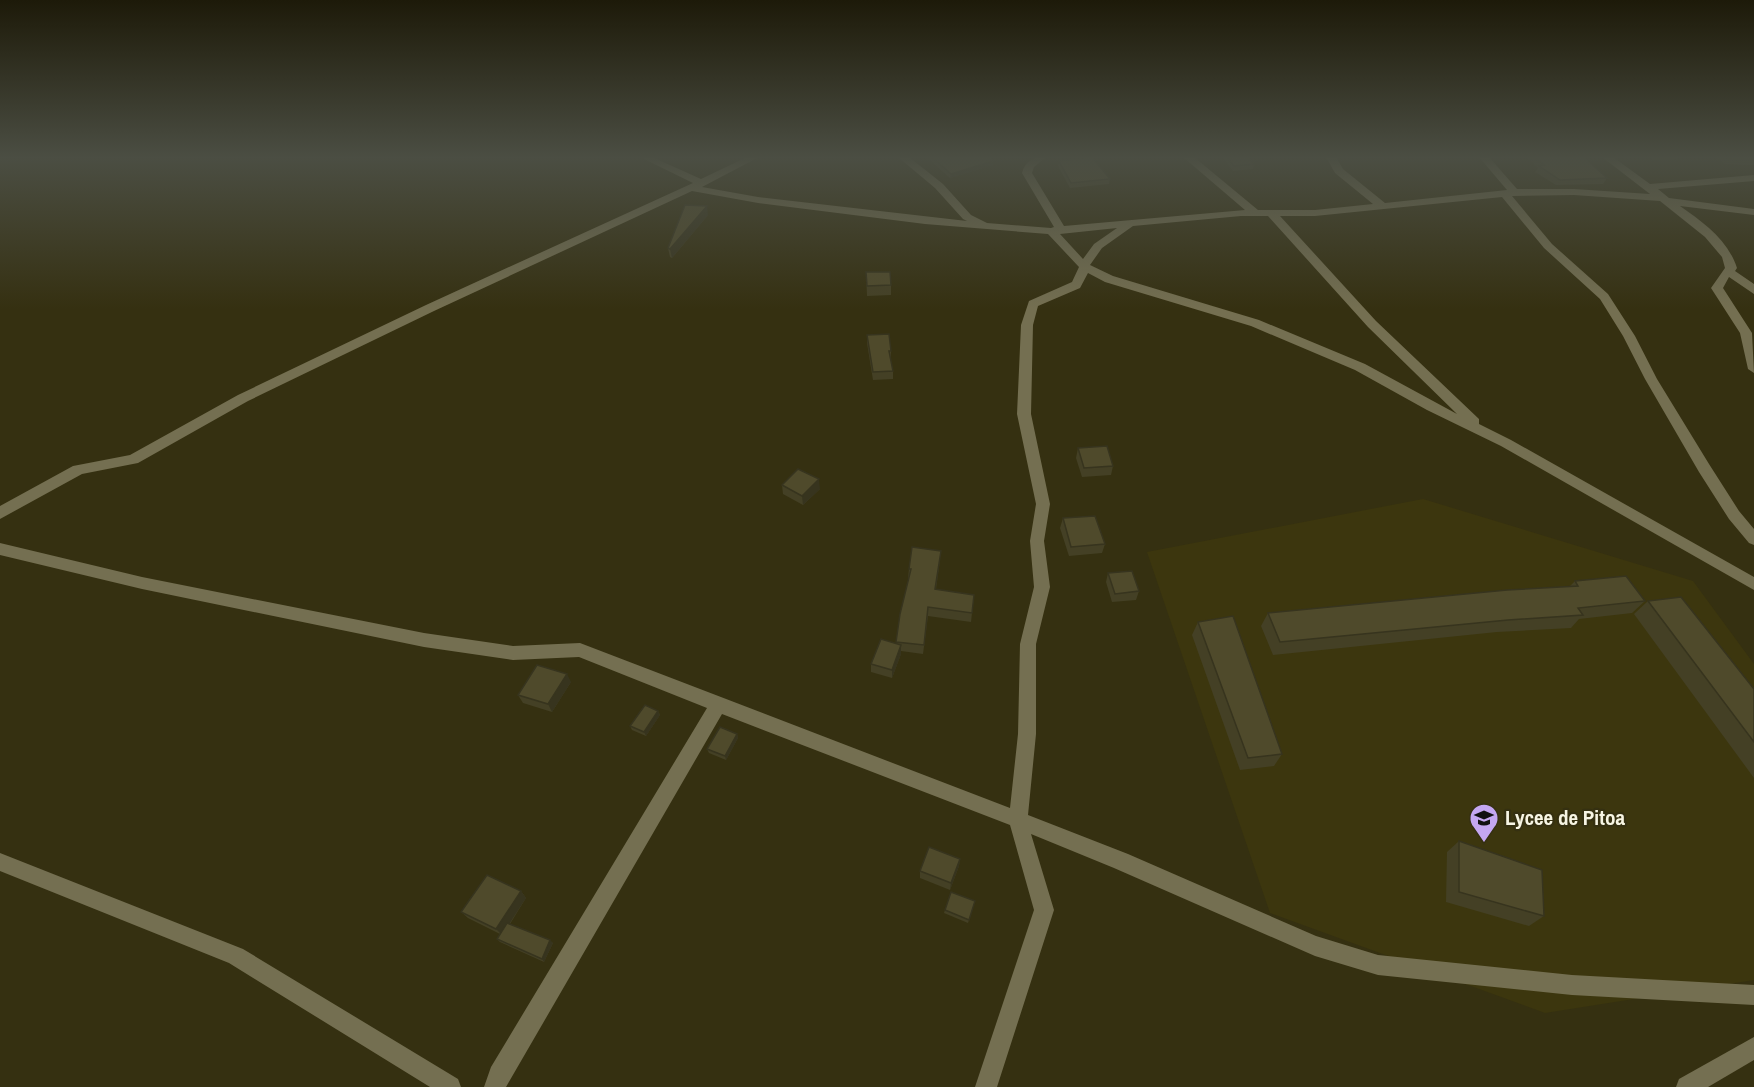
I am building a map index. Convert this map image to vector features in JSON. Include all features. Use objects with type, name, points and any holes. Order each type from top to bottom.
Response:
[{"type":"street","points":[[0,513],[78,470],[133,459],[243,398],[430,308],[649,208]]},
{"type":"street","points":[[824,208],[996,228],[1056,230],[1254,213],[1316,213],[1359,208]]},
{"type":"street","points":[[959,208],[967,217],[996,228]]},
{"type":"street","points":[[1045,208],[1056,230],[1084,266],[1135,288],[1255,323],[1360,367],[1432,407],[1482,430],[1754,584]]},
{"type":"street","points":[[1248,208],[1254,213]]},
{"type":"street","points":[[1520,208],[1548,246],[1604,297],[1629,336],[1651,379],[1704,468],[1734,515],[1754,539]]},
{"type":"street","points":[[1674,208],[1706,233],[1730,259],[1731,268],[1719,282],[1717,288],[1746,333],[1754,369]]},
{"type":"street","points":[[1722,208],[1754,212]]},
{"type":"street","points":[[1271,213],[1372,324],[1482,430]]},
{"type":"street","points":[[986,1087],[1044,910],[1018,820],[1027,734],[1028,644],[1041,594],[1037,542],[1043,504],[1024,414],[1027,325],[1033,304],[1076,285],[1084,266],[1098,246],[1114,233],[1135,222]]},
{"type":"street","points":[[1728,271],[1754,290]]},
{"type":"street","points":[[0,549],[142,583],[424,640],[513,653],[580,650],[1018,820],[1132,866],[1315,946],[1378,965],[1572,985],[1754,995]]},
{"type":"street","points":[[495,1087],[499,1075],[718,705]]},
{"type":"street","points":[[0,862],[236,956],[450,1087]]},
{"type":"street","points":[[1687,1087],[1754,1048]]},
{"type":"shaded area","points":[[1423,499],[1693,581],[1754,664],[1754,980],[1545,1013],[1270,913],[1147,552]]},
{"type":"building","points":[[684,208],[706,208],[670,249],[668,248]]},
{"type":"building","points":[[866,272],[890,272],[891,285],[867,286]]},
{"type":"building","points":[[889,334],[891,351],[889,351],[893,371],[873,372],[867,335]]},
{"type":"building","points":[[1107,446],[1113,466],[1084,468],[1078,448]]},
{"type":"building","points":[[798,469],[819,479],[802,496],[782,485]]},
{"type":"building","points":[[1095,516],[1105,544],[1071,547],[1063,518]]},
{"type":"building","points":[[912,547],[941,551],[935,589],[974,595],[972,613],[928,607],[924,645],[896,642],[911,569],[909,569]]},
{"type":"building","points":[[1132,571],[1139,591],[1115,594],[1108,573]]},
{"type":"building","points":[[1626,576],[1645,601],[1578,608],[1583,615],[1280,642],[1268,613],[1507,590],[1578,586],[1575,581]]},
{"type":"building","points":[[1681,597],[1754,689],[1754,742],[1648,601]]},
{"type":"building","points":[[1233,616],[1282,754],[1248,758],[1198,622]]},
{"type":"building","points":[[881,639],[901,645],[892,670],[871,664]]},
{"type":"building","points":[[537,665],[567,674],[548,704],[518,695]]},
{"type":"building","points":[[645,705],[658,711],[644,732],[630,726]]},
{"type":"building","points":[[720,727],[737,734],[725,756],[707,749]]},
{"type":"building","points":[[1459,841],[1542,870],[1544,916],[1459,892]]},
{"type":"building","points":[[929,847],[960,859],[951,883],[920,871]]},
{"type":"building","points":[[487,875],[521,891],[496,929],[461,912]]},
{"type":"building","points":[[951,892],[975,901],[969,920],[945,910]]},
{"type":"building","points":[[507,923],[550,940],[542,959],[497,939]]},
{"type":"place","name":"Lycee de Pitoa","points":[[1484,844]]}]
